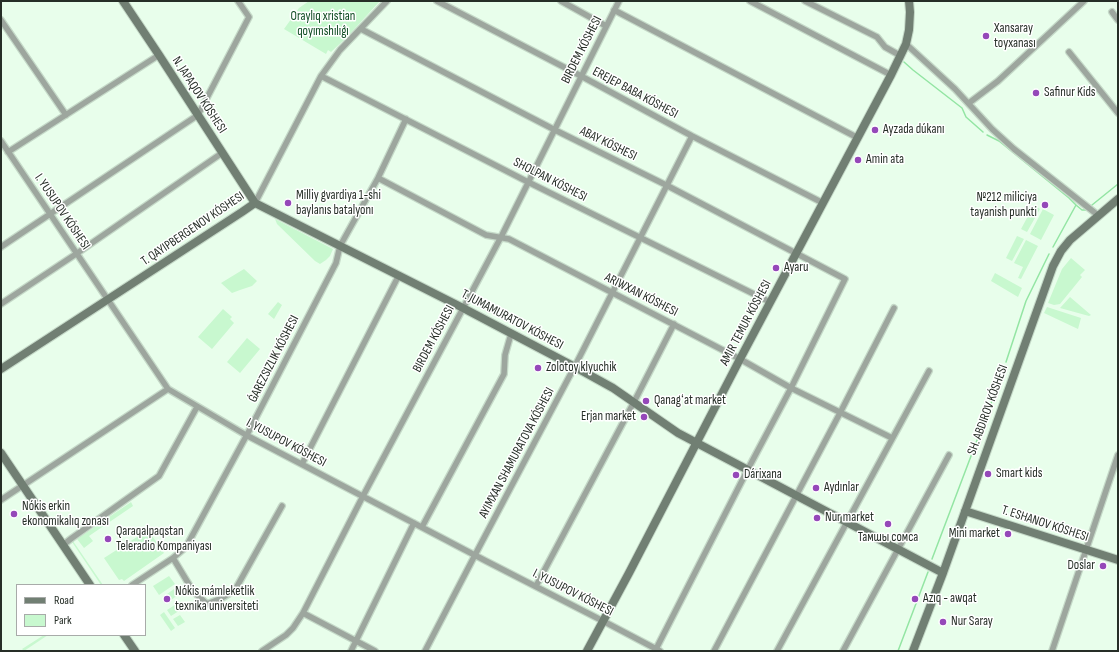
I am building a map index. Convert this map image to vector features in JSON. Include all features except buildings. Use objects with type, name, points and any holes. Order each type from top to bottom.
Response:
[{"type":"street","name":"N. JAPAQOV KÓSHESI","points":[[123,1],[255,203]]},
{"type":"street","points":[[1,247],[198,115],[249,17],[238,1]]},
{"type":"street","points":[[1,369],[255,203],[321,76],[340,50],[387,1]]},
{"type":"street","name":"EREJEP BABA KÓSHESI","points":[[437,1],[692,136],[824,202]]},
{"type":"street","points":[[561,1],[606,26]]},
{"type":"street","name":"BIRDEM KÓSHESI","points":[[262,651],[290,631],[303,613],[363,496],[501,237],[619,1]]},
{"type":"street","points":[[750,1],[891,75]]},
{"type":"street","points":[[805,1],[877,37],[885,47],[901,56]]},
{"type":"street","name":"AMIR TEMUR KÓSHESI","points":[[587,651],[901,56],[906,44],[909,30],[909,1]]},
{"type":"street","points":[[969,103],[998,81],[1084,1]]},
{"type":"street","points":[[614,10],[858,138]]},
{"type":"street","points":[[1112,12],[1118,20]]},
{"type":"street","points":[[1,20],[66,115]]},
{"type":"street","name":"ABAY KÓSHESI","points":[[361,29],[555,130],[666,185],[845,279],[791,388]]},
{"type":"street","points":[[906,44],[955,89],[991,128],[1014,149],[1099,216]]},
{"type":"street","points":[[1069,52],[1118,113]]},
{"type":"street","points":[[8,152],[159,55]]},
{"type":"street","name":"SHOLPAN KÓSHESI","points":[[321,76],[528,182],[770,302]]},
{"type":"street","name":"ǴAREZSIZLIK KÓSHESI","points":[[134,584],[173,558],[186,547],[336,264],[340,246],[378,178],[406,120]]},
{"type":"street","points":[[425,651],[575,367],[692,136]]},
{"type":"street","name":"I. YUSUPOV KÓSHESI","points":[[1,142],[168,389],[246,435],[657,650]]},
{"type":"street","points":[[1,304],[222,153]]},
{"type":"street","points":[[378,178],[486,235],[509,238],[740,359],[791,388],[892,438]]},
{"type":"street","name":"SH. ABDIROV KÓSHESI","points":[[913,651],[1053,266],[1061,251],[1070,240],[1118,199]]},
{"type":"street","name":"T. JUMAMURATOV KÓSHESI","points":[[255,203],[399,275],[575,367],[613,388],[678,433],[942,573]]},
{"type":"street","points":[[302,464],[399,275]]},
{"type":"street","points":[[714,651],[894,308]]},
{"type":"street","points":[[536,586],[674,324]]},
{"type":"street","points":[[422,527],[504,374],[505,354],[511,334]]},
{"type":"street","points":[[777,651],[929,371]]},
{"type":"street","points":[[657,650],[748,469],[791,388]]},
{"type":"street","points":[[1,500],[168,389]]},
{"type":"street","points":[[64,545],[159,476],[198,407]]},
{"type":"street","points":[[1,453],[89,584]]},
{"type":"street","points":[[843,651],[949,455]]},
{"type":"street","points":[[1052,651],[1118,455]]},
{"type":"street","points":[[173,558],[194,591],[207,604],[222,598],[235,590],[282,506]]},
{"type":"street","name":"T. ESHANOV KÓSHESI","points":[[965,511],[1118,560]]},
{"type":"street","points":[[351,651],[414,523]]},
{"type":"street","points":[[303,613],[374,651]]},
{"type":"street","points":[[125,636],[134,651]]},
{"type":"green space","name":"Oraylıq xristian qoyımshılıǵı","points":[[309,1],[380,1],[347,37],[331,52],[328,50],[326,54],[284,29],[299,8]]},
{"type":"green space","points":[[1034,205],[1040,209],[1027,232],[1021,229]]},
{"type":"green space","points":[[1043,209],[1054,215],[1041,240],[1030,234]]},
{"type":"green space","points":[[275,219],[333,249],[330,256],[320,264],[315,261],[277,224]]},
{"type":"green space","points":[[1017,236],[1024,239],[1012,261],[1006,258]]},
{"type":"green space","points":[[1026,240],[1038,246],[1021,279],[1018,278],[1023,267],[1014,263]]},
{"type":"green space","points":[[1071,258],[1085,270],[1080,275],[1082,277],[1060,304],[1054,305],[1048,303],[1062,269]]},
{"type":"green space","points":[[244,269],[257,281],[252,286],[232,293],[221,283]]},
{"type":"green space","points":[[995,273],[1022,288],[1018,297],[991,281]]},
{"type":"green space","points":[[1070,297],[1091,315],[1089,316],[1060,308]]},
{"type":"green space","points":[[278,302],[282,305],[274,319],[268,314]]},
{"type":"green space","points":[[1047,307],[1081,318],[1078,329],[1044,313]]},
{"type":"green space","points":[[223,309],[232,317],[230,319],[234,323],[212,349],[198,337]]},
{"type":"green space","points":[[247,338],[260,349],[240,373],[227,362]]},
{"type":"green space","points":[[131,502],[133,506],[89,536],[93,541],[84,548],[77,539]]},
{"type":"green space","points":[[148,530],[164,553],[124,581],[122,579],[119,580],[104,558]]},
{"type":"green space","points":[[73,541],[102,584],[100,584],[72,542]]},
{"type":"green space","points":[[169,576],[175,584],[159,595],[153,586]]},
{"type":"green space","points":[[174,589],[178,595],[167,603],[163,597]]},
{"type":"green space","points":[[181,601],[185,607],[171,616],[167,610]]},
{"type":"green space","points":[[164,612],[175,628],[171,631],[160,615]]},
{"type":"green space","points":[[180,615],[185,622],[178,626],[173,619]]},
{"type":"green space","points":[[42,636],[46,636],[24,651],[22,649]]},
{"type":"waterway","points":[[904,62],[962,108],[966,117],[983,132]]},
{"type":"waterway","points":[[987,135],[999,141],[1076,205]]},
{"type":"waterway","points":[[1092,205],[1118,184]]},
{"type":"waterway","points":[[1053,247],[1076,205],[1082,210],[1086,210]]},
{"type":"waterway","points":[[1006,362],[1026,301],[1049,254]]},
{"type":"waterway","points":[[932,559],[1004,369]]},
{"type":"waterway","points":[[898,651],[928,572]]},
{"type":"place","name":"Xansaray toyxanası","points":[[986,36]]},
{"type":"place","name":"Safinur Kids","points":[[1036,93]]},
{"type":"place","name":"Ayzada dúkanı","points":[[875,130]]},
{"type":"place","name":"Amin ata","points":[[858,160]]},
{"type":"place","name":"Milliy gvardiya 1-shi baylanıs batalyonı","points":[[288,203]]},
{"type":"place","name":"№212 miliciya tayanish punkti","points":[[1045,205]]},
{"type":"place","name":"Ayaru","points":[[776,268]]},
{"type":"place","name":"Zolotoy klyuchik","points":[[538,368]]},
{"type":"place","name":"Qanagʻat market","points":[[646,401]]},
{"type":"place","name":"Erjan market","points":[[644,417]]},
{"type":"place","name":"Smart kids","points":[[988,474]]},
{"type":"place","name":"Dárixana","points":[[736,475]]},
{"type":"place","name":"Aydınlar","points":[[816,488]]},
{"type":"place","name":"Nókis erkin ekonomikalıq zonası","points":[[14,514]]},
{"type":"place","name":"Nur market","points":[[817,518]]},
{"type":"place","name":"Тамшы сомса","points":[[888,524]]},
{"type":"place","name":"Mini market","points":[[1008,534]]},
{"type":"place","name":"Qaraqalpaqstan Teleradio Kompaniyası","points":[[108,539]]},
{"type":"place","name":"Doslar","points":[[1103,566]]},
{"type":"place","name":"Nókis mámleketlik texnika universiteti","points":[[167,599]]},
{"type":"place","name":"Azıq - awqat","points":[[915,599]]},
{"type":"place","name":"Nur Saray","points":[[943,622]]}]
